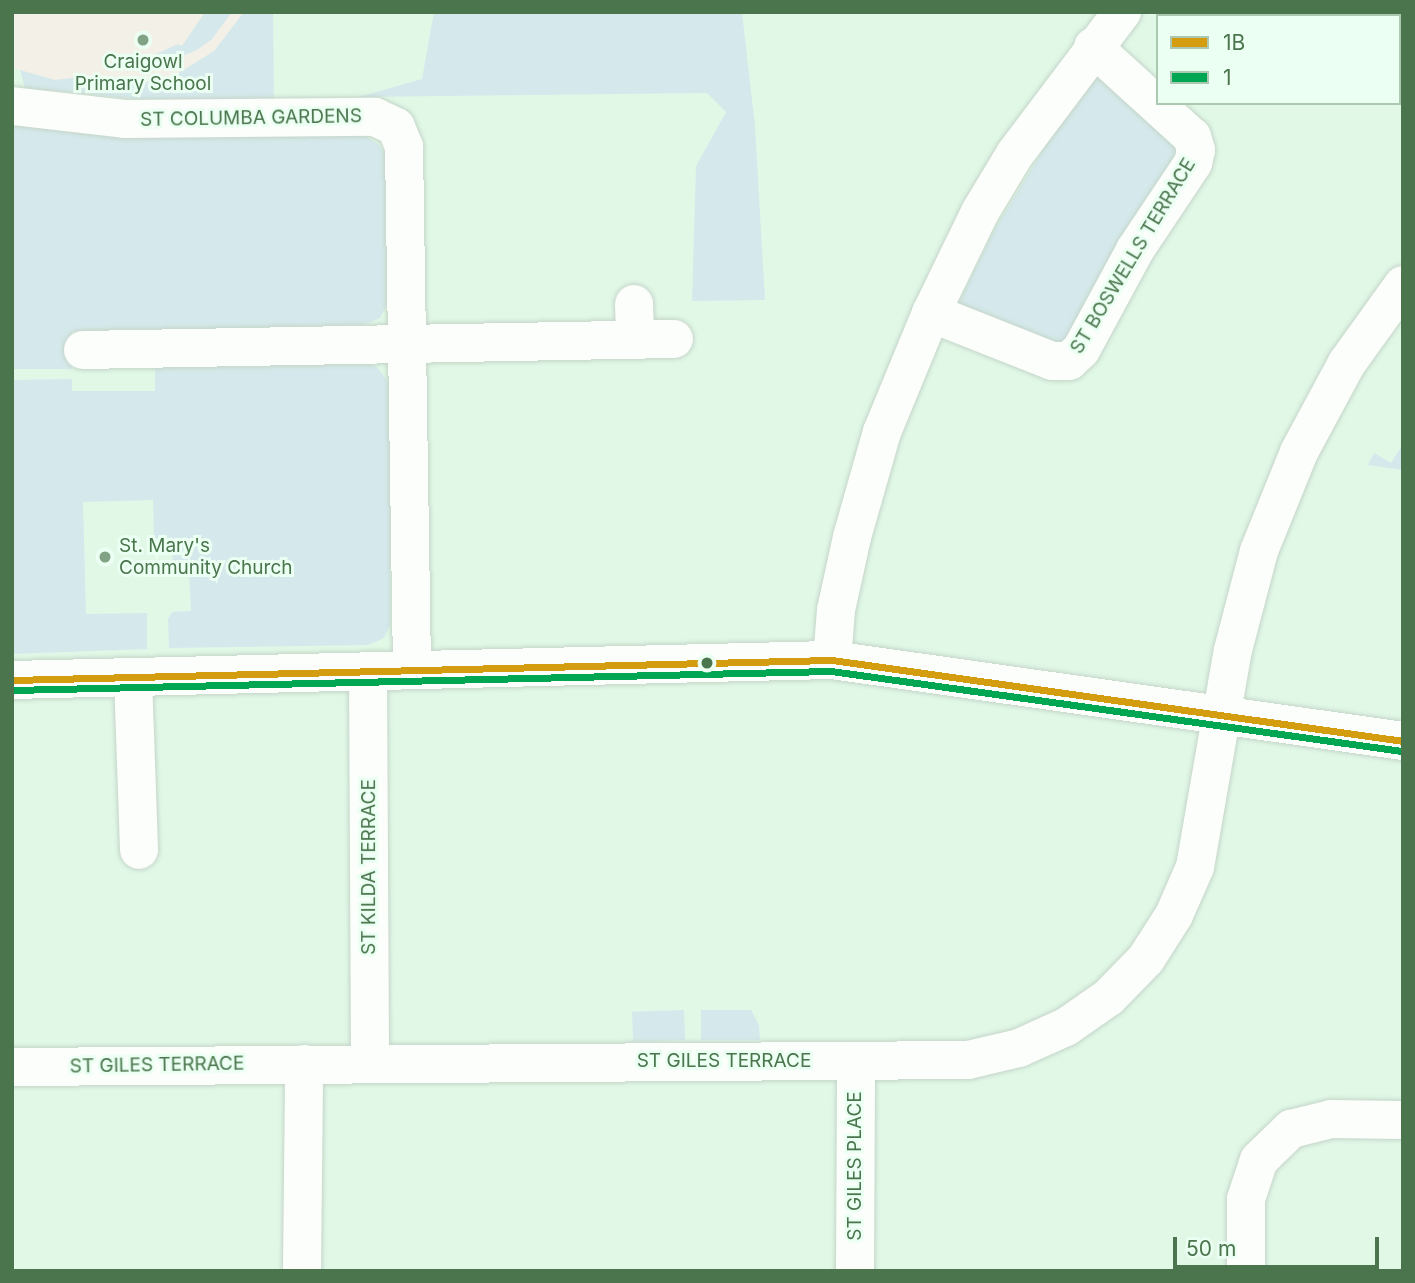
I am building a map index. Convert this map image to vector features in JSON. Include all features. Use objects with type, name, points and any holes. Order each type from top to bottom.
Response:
[{"type":"street","points":[[832,660],[836,610],[852,537],[883,432],[931,313],[980,212],[1015,154],[1122,12]]},
{"type":"street","name":"ST BOSWELLS TERRACE","points":[[1093,47],[1156,104]]},
{"type":"street","name":"ST BOSWELLS TERRACE","points":[[931,313],[1052,361],[1069,361],[1081,350],[1135,250],[1193,163],[1196,150],[1192,137],[1157,105]]},
{"type":"street","name":"ST COLUMBA GARDENS","points":[[12,106],[124,119],[375,117],[396,127],[404,147],[412,670]]},
{"type":"street","name":"ST GILES TERRACE","points":[[12,1067],[968,1060],[1019,1048],[1066,1027],[1109,997],[1146,959],[1174,915],[1195,867],[1220,715],[1259,551],[1299,452],[1347,363],[1403,285]]},
{"type":"street","points":[[83,350],[406,344],[634,322],[674,339]]},
{"type":"street","points":[[12,680],[832,660],[1403,741]]},
{"type":"street","name":"ST KILDA TERRACE","points":[[368,671],[370,1063]]},
{"type":"street","points":[[133,677],[139,850]]},
{"type":"street","name":"ST GILES PLACE","points":[[855,1271],[856,1061]]},
{"type":"street","points":[[302,1271],[304,1064]]},
{"type":"street","points":[[1246,1271],[1246,1199],[1259,1160],[1291,1129],[1331,1119],[1403,1120]]},
{"type":"shaded area","points":[[12,12],[1403,12],[1403,1271],[12,1271]]},
{"type":"shaded area","name":"Craigowl Primary School","points":[[12,12],[273,12],[274,100],[25,88],[20,70],[12,67]]},
{"type":"shaded area","points":[[205,12],[232,12],[212,39],[197,50],[145,71],[123,69],[178,44],[182,46]]},
{"type":"shaded area","points":[[244,12],[273,12],[274,100],[149,100],[25,88],[20,70],[55,80],[88,76],[122,78],[134,85],[174,76],[214,51]]},
{"type":"shaded area","points":[[434,12],[742,12],[755,126],[765,300],[692,301],[696,166],[726,112],[707,93],[359,97],[422,79]]},
{"type":"shaded area","points":[[1101,70],[1187,148],[1065,349],[956,308],[996,227],[1046,145]]},
{"type":"shaded area","points":[[12,122],[365,136],[379,145],[387,160],[389,300],[380,318],[363,325],[72,332],[72,369],[12,369]]},
{"type":"shaded area","points":[[362,361],[377,367],[390,384],[390,625],[384,638],[368,645],[169,648],[168,619],[172,612],[191,611],[189,570],[173,570],[172,538],[154,539],[153,500],[83,502],[86,614],[147,613],[147,649],[12,654],[12,380],[72,379],[72,391],[155,391],[155,366]]},
{"type":"shaded area","points":[[1403,444],[1403,470],[1368,465],[1374,453],[1391,463]]},
{"type":"shaded area","points":[[684,1010],[685,1040],[633,1042],[632,1012]]},
{"type":"shaded area","points":[[701,1010],[751,1010],[759,1025],[760,1040],[701,1040]]},
{"type":"transit line","name":"1B","points":[[12,680],[832,660],[1403,741]]},
{"type":"transit line","name":"1","points":[[12,690],[831,671],[1402,751]]},
{"type":"place","name":"Craigowl Primary School","points":[[143,40]]},
{"type":"place","name":"St. Mary's Community Church","points":[[105,557]]}]
